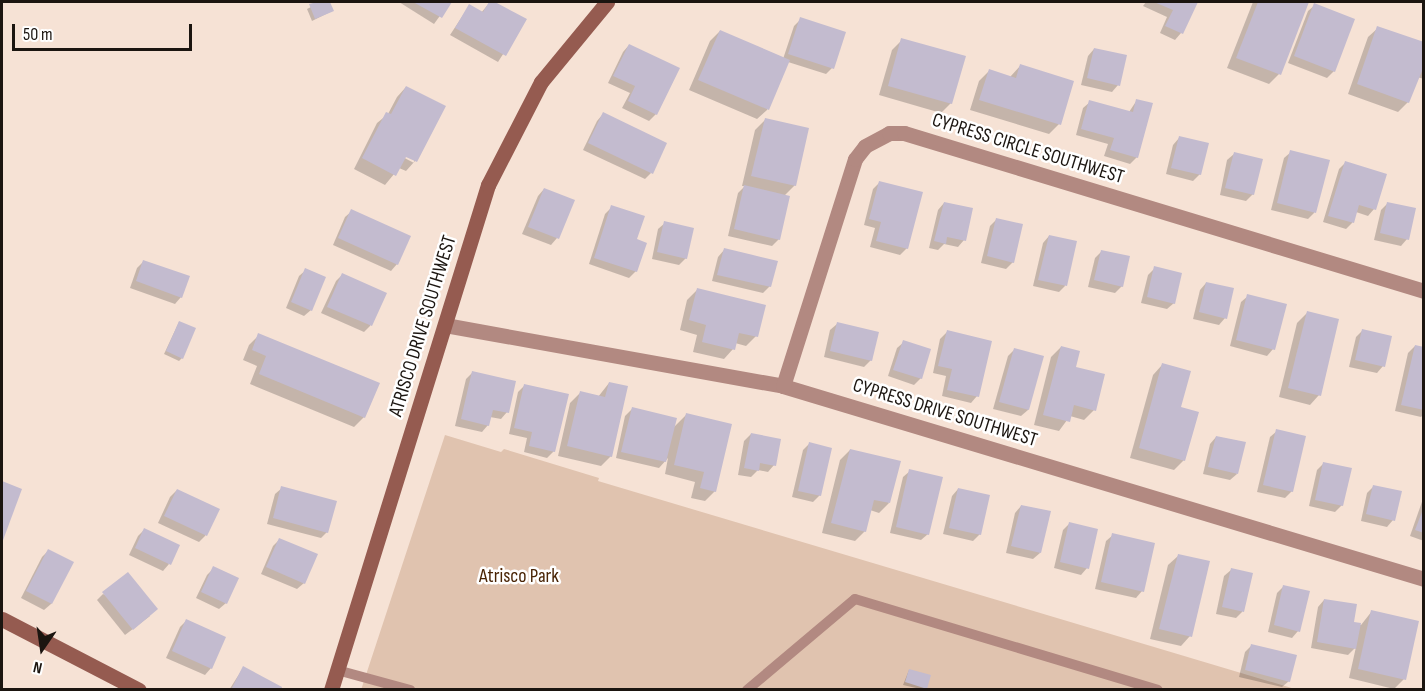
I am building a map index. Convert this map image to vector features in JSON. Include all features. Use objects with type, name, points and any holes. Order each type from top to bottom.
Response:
[{"type":"main road","name":"ATRISCO DRIVE SOUTHWEST","points":[[331,690],[494,175],[541,82],[607,2]]},
{"type":"main road","points":[[2,619],[139,690]]},
{"type":"street","name":"CYPRESS CIRCLE SOUTHWEST","points":[[783,386],[855,159],[865,146],[889,133],[904,133],[1424,291]]},
{"type":"street","name":"CYPRESS DRIVE SOUTHWEST","points":[[445,325],[783,386],[1424,579]]},
{"type":"lane","points":[[747,690],[855,599],[1158,690]]},
{"type":"lane","points":[[337,670],[410,690]]},
{"type":"green space","name":"Atrisco Park","points":[[445,435],[501,452],[504,449],[599,478],[598,481],[1295,689],[361,690]]},
{"type":"building","points":[[330,2],[334,11],[315,19],[309,4]]},
{"type":"building","points":[[413,2],[452,2],[442,18]]},
{"type":"building","points":[[489,2],[495,2],[527,19],[506,56],[455,28],[469,4],[483,12]]},
{"type":"building","points":[[1154,2],[1198,2],[1183,34],[1165,26],[1173,10]]},
{"type":"building","points":[[1258,2],[1309,2],[1281,75],[1236,58]]},
{"type":"building","points":[[1314,3],[1355,19],[1335,72],[1294,56]]},
{"type":"building","points":[[800,17],[846,32],[834,69],[788,54]]},
{"type":"building","points":[[1377,26],[1424,42],[1424,66],[1409,103],[1357,84]]},
{"type":"building","points":[[720,30],[790,60],[769,110],[698,80]]},
{"type":"building","points":[[901,38],[966,56],[952,104],[888,86]]},
{"type":"building","points":[[629,44],[680,68],[657,115],[628,101],[635,86],[613,76]]},
{"type":"building","points":[[1094,48],[1127,55],[1120,86],[1087,78]]},
{"type":"building","points":[[1020,64],[1074,81],[1061,125],[979,100],[989,69],[1016,78]]},
{"type":"building","points":[[406,86],[446,106],[417,162],[406,157],[396,176],[362,158],[386,112],[391,114]]},
{"type":"building","points":[[1136,99],[1153,103],[1138,158],[1110,150],[1114,138],[1081,129],[1089,100],[1133,112]]},
{"type":"building","points":[[603,112],[667,143],[653,174],[588,143]]},
{"type":"building","points":[[765,118],[809,128],[796,186],[751,176]]},
{"type":"building","points":[[1179,136],[1209,143],[1201,175],[1171,168]]},
{"type":"building","points":[[1290,150],[1330,160],[1316,213],[1277,203]]},
{"type":"building","points":[[1234,152],[1263,159],[1254,195],[1225,188]]},
{"type":"building","points":[[1345,161],[1387,174],[1376,210],[1359,205],[1354,223],[1328,216]]},
{"type":"building","points":[[879,181],[923,192],[908,249],[876,241],[881,222],[869,219]]},
{"type":"building","points":[[744,185],[790,196],[780,240],[734,229]]},
{"type":"building","points":[[544,188],[575,200],[559,239],[528,227]]},
{"type":"building","points":[[944,202],[973,208],[966,241],[947,237],[946,244],[934,241]]},
{"type":"building","points":[[1387,202],[1416,208],[1409,240],[1380,233]]},
{"type":"building","points":[[611,205],[645,216],[637,239],[647,243],[637,272],[594,258]]},
{"type":"building","points":[[351,209],[411,236],[398,265],[338,238]]},
{"type":"building","points":[[996,218],[1023,224],[1014,263],[987,256]]},
{"type":"building","points":[[664,221],[694,228],[687,259],[657,252]]},
{"type":"building","points":[[1049,235],[1077,241],[1067,286],[1038,280]]},
{"type":"building","points":[[724,248],[778,261],[771,287],[717,275]]},
{"type":"building","points":[[1101,250],[1130,256],[1123,287],[1094,280]]},
{"type":"building","points":[[143,260],[190,276],[182,298],[136,281]]},
{"type":"building","points":[[1154,266],[1182,273],[1175,304],[1147,297]]},
{"type":"building","points":[[305,268],[326,277],[312,311],[291,302]]},
{"type":"building","points":[[342,273],[387,293],[372,326],[327,307]]},
{"type":"building","points":[[1206,282],[1234,288],[1227,319],[1199,312]]},
{"type":"building","points":[[697,288],[766,305],[758,337],[739,333],[735,350],[702,342],[706,325],[689,320]]},
{"type":"building","points":[[1247,294],[1287,304],[1275,350],[1236,340]]},
{"type":"building","points":[[1307,311],[1339,319],[1321,396],[1288,388]]},
{"type":"building","points":[[179,321],[196,328],[183,359],[166,351]]},
{"type":"building","points":[[837,322],[879,332],[872,361],[830,351]]},
{"type":"building","points":[[1362,329],[1392,336],[1385,367],[1355,360]]},
{"type":"building","points":[[947,330],[992,341],[979,397],[947,390],[952,369],[938,366]]},
{"type":"building","points":[[258,333],[380,383],[365,418],[259,374],[266,356],[252,350]]},
{"type":"building","points":[[903,340],[931,349],[922,379],[893,370]]},
{"type":"building","points":[[1415,345],[1424,347],[1424,410],[1401,405]]},
{"type":"building","points":[[1061,346],[1080,351],[1076,367],[1105,374],[1096,411],[1074,405],[1070,422],[1043,415]]},
{"type":"building","points":[[1014,348],[1044,356],[1029,410],[999,402]]},
{"type":"building","points":[[1162,363],[1191,371],[1181,407],[1199,412],[1185,461],[1139,448]]},
{"type":"building","points":[[472,371],[516,381],[509,413],[493,410],[489,426],[461,419]]},
{"type":"building","points":[[609,382],[628,386],[612,457],[567,446],[580,391],[605,397]]},
{"type":"building","points":[[524,384],[569,394],[555,452],[529,446],[532,432],[514,428]]},
{"type":"building","points":[[632,407],[677,418],[666,462],[621,452]]},
{"type":"building","points":[[686,413],[732,424],[716,492],[700,488],[704,472],[674,465]]},
{"type":"building","points":[[1276,429],[1306,436],[1293,492],[1263,485]]},
{"type":"building","points":[[751,433],[781,439],[776,466],[760,463],[759,471],[744,468]]},
{"type":"building","points":[[1216,436],[1246,442],[1238,474],[1208,467]]},
{"type":"building","points":[[809,442],[832,448],[821,496],[798,491]]},
{"type":"building","points":[[850,449],[901,461],[890,503],[874,500],[866,532],[831,523]]},
{"type":"building","points":[[1323,462],[1352,468],[1343,506],[1315,500]]},
{"type":"building","points":[[909,469],[943,477],[929,535],[896,527]]},
{"type":"building","points":[[2,481],[22,489],[2,543]]},
{"type":"building","points":[[1373,485],[1402,491],[1395,521],[1366,514]]},
{"type":"building","points":[[281,486],[337,501],[328,533],[273,518]]},
{"type":"building","points":[[958,488],[990,495],[981,535],[949,528]]},
{"type":"building","points":[[177,489],[220,509],[207,536],[164,516]]},
{"type":"building","points":[[1021,505],[1051,511],[1041,553],[1011,546]]},
{"type":"building","points":[[1424,507],[1424,533],[1415,530]]},
{"type":"building","points":[[1069,522],[1098,529],[1089,569],[1060,562]]},
{"type":"building","points":[[144,528],[180,545],[171,565],[135,548]]},
{"type":"building","points":[[1112,533],[1155,543],[1144,592],[1101,582]]},
{"type":"building","points":[[279,538],[318,554],[305,584],[266,567]]},
{"type":"building","points":[[48,549],[74,562],[52,604],[26,591]]},
{"type":"building","points":[[1178,554],[1210,561],[1192,637],[1159,629]]},
{"type":"building","points":[[213,566],[239,578],[227,604],[201,592]]},
{"type":"building","points":[[1231,568],[1253,573],[1244,612],[1222,607]]},
{"type":"building","points":[[128,572],[158,609],[133,630],[102,592]]},
{"type":"building","points":[[1283,585],[1310,591],[1300,632],[1274,625]]},
{"type":"building","points":[[1324,599],[1357,604],[1354,622],[1361,623],[1356,649],[1317,642]]},
{"type":"building","points":[[1371,610],[1419,621],[1406,680],[1358,669]]},
{"type":"building","points":[[186,619],[226,637],[212,669],[172,651]]},
{"type":"building","points":[[1251,644],[1297,655],[1290,682],[1245,670]]},
{"type":"building","points":[[243,666],[282,687],[281,690],[231,690]]},
{"type":"building","points":[[909,669],[931,675],[927,689],[905,682]]}]
